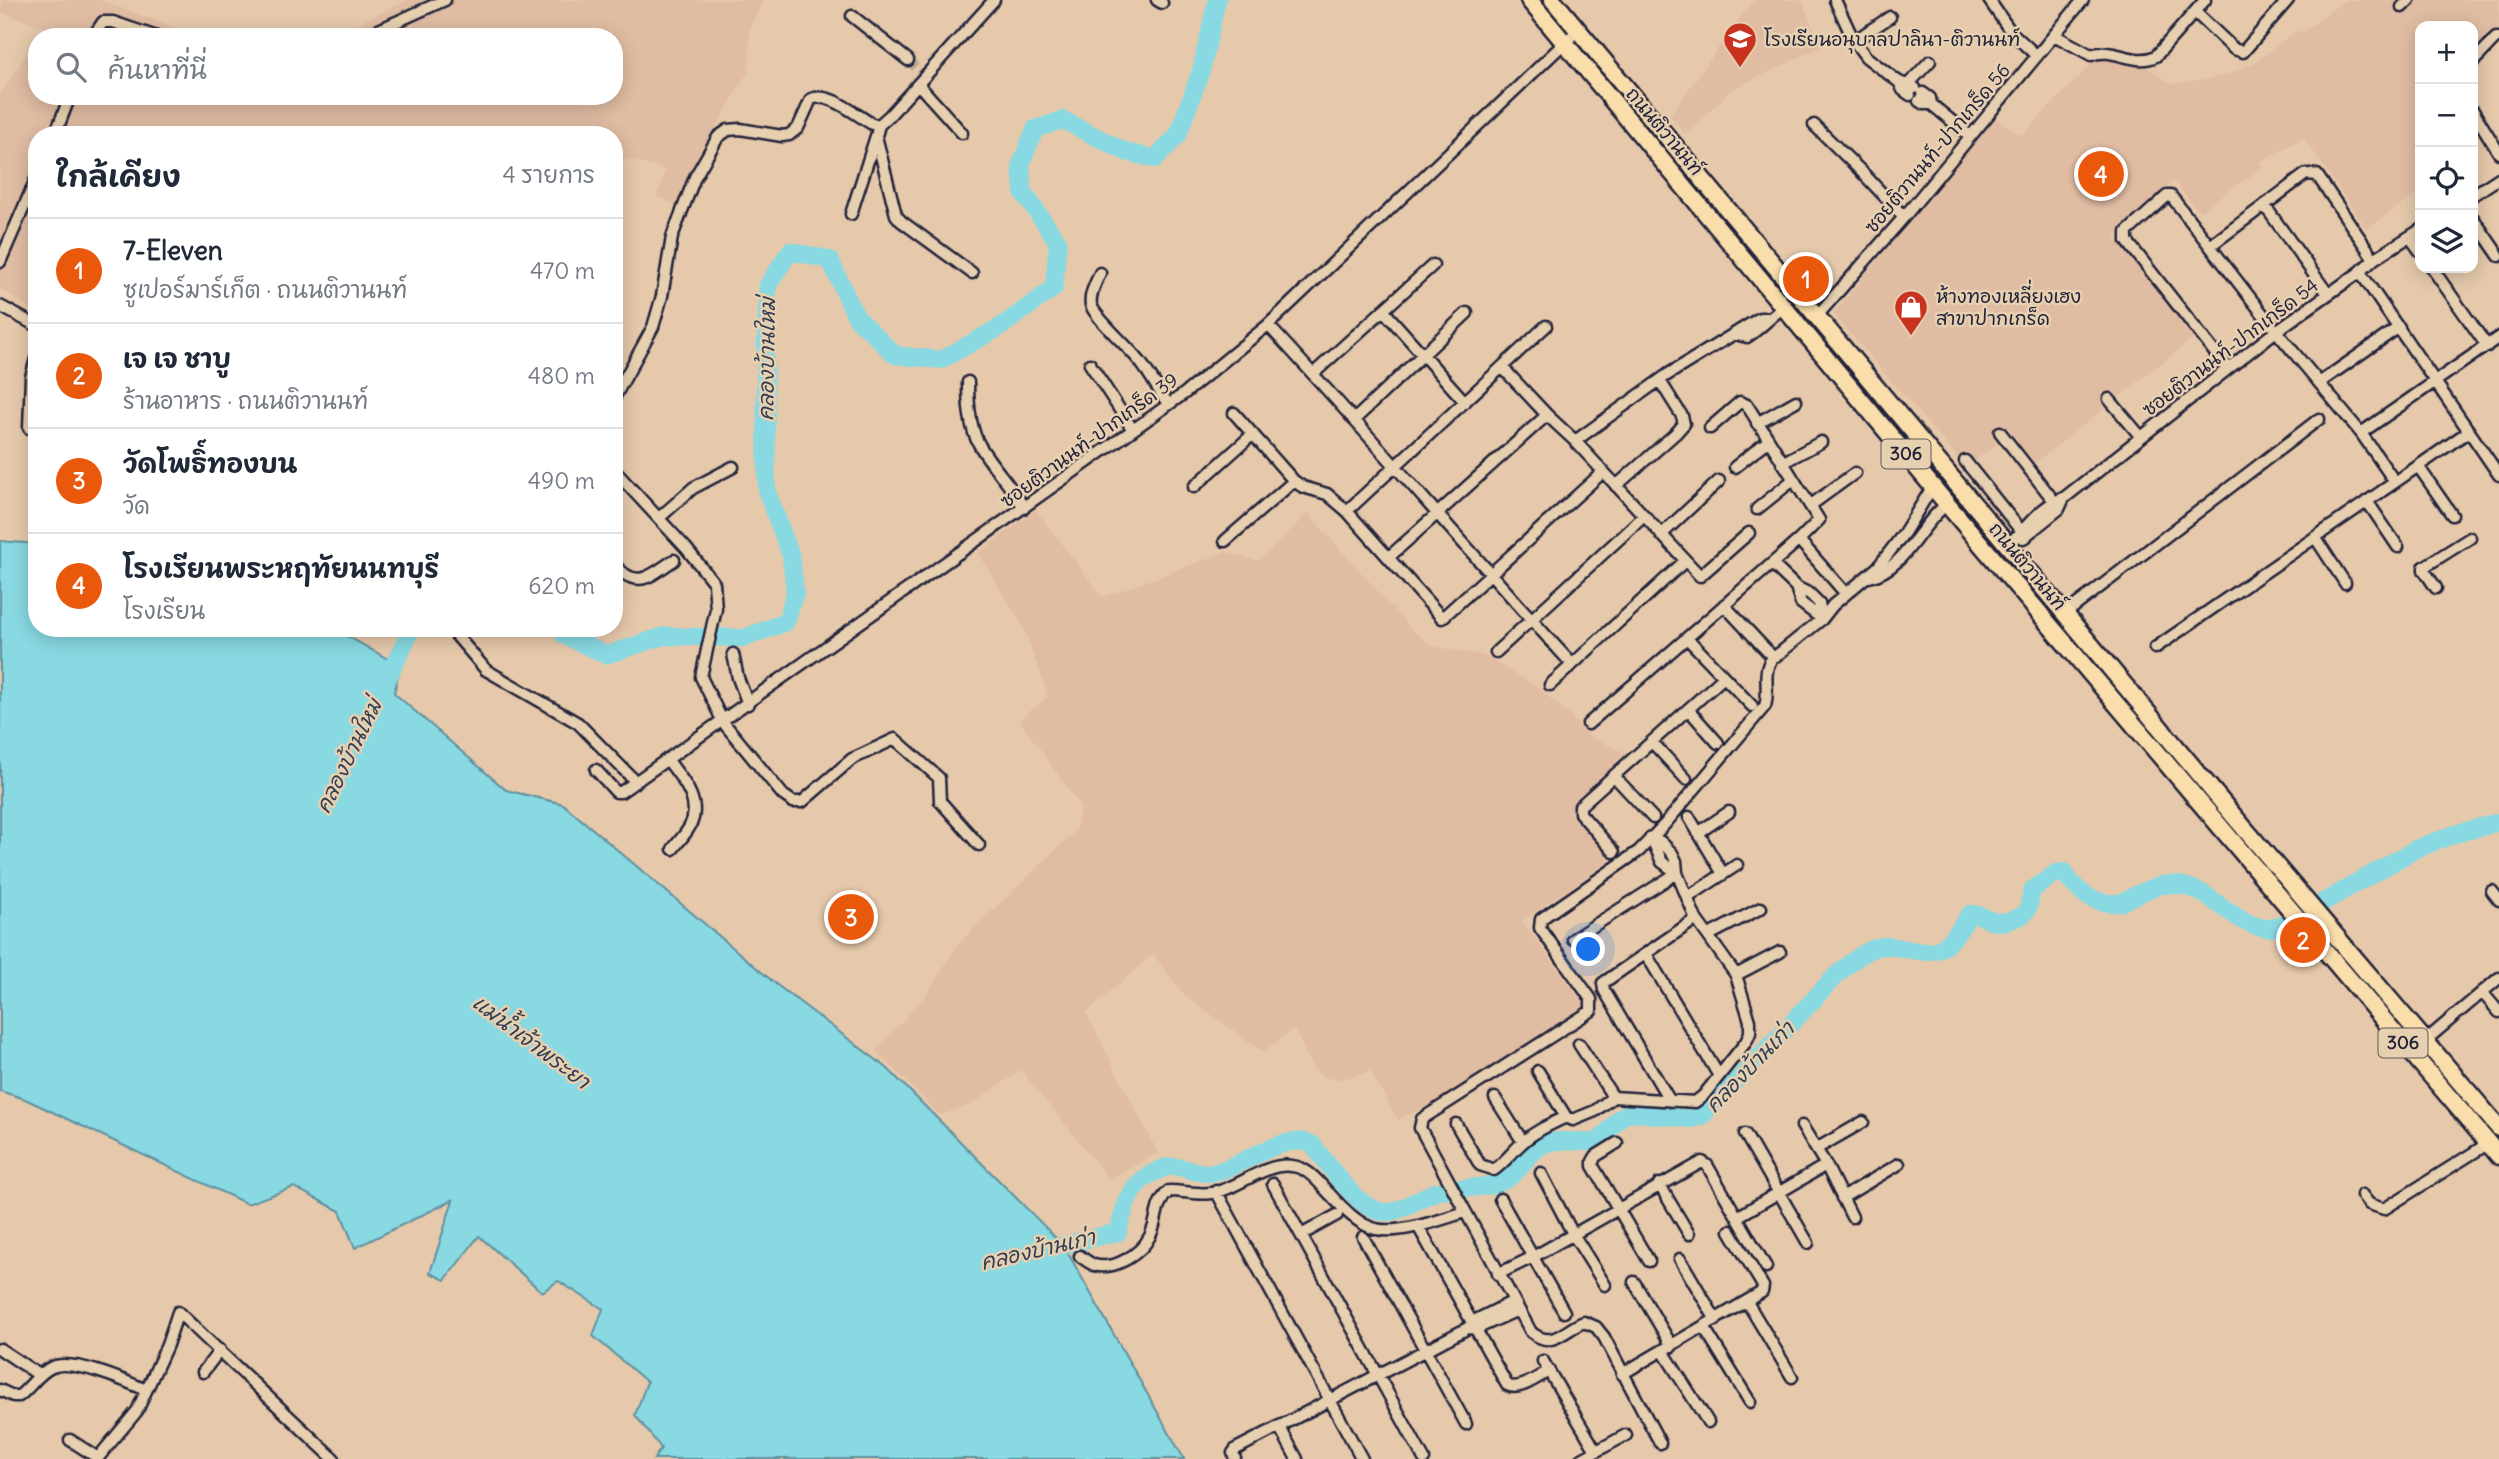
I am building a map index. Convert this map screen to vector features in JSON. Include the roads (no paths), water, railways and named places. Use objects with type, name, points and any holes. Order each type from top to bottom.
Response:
[{"type":"main road","name":"ถนนติวานนท์","points":[[1529,0],[1947,504],[2494,1150]]},
{"type":"main road","name":"ถนนติวานนท์","points":[[1553,0],[1816,317],[2017,538],[2066,614],[2499,1128]]},
{"type":"main road","points":[[2085,667],[2100,655]]},
{"type":"street","points":[[383,28],[444,0]]},
{"type":"street","points":[[851,214],[877,131],[921,78],[994,0]]},
{"type":"street","points":[[1835,0],[1854,41],[1873,64],[1911,91],[1930,97],[1931,104],[1970,136]]},
{"type":"street","points":[[1989,0],[2011,32],[2037,56]]},
{"type":"street","name":"ซอยติวานนท์-ปากเกร็ด 56","points":[[1816,317],[1903,217],[2083,0]]},
{"type":"street","points":[[2054,35],[2091,55],[2101,51],[2148,60],[2156,56],[2205,0]]},
{"type":"street","points":[[2195,12],[2234,48],[2243,52],[2288,0]]},
{"type":"street","points":[[852,16],[908,60]]},
{"type":"street","points":[[1854,41],[1890,17]]},
{"type":"street","points":[[99,28],[103,22],[113,22],[131,28]]},
{"type":"street","name":"ซอยติวานนท์-ปากเกร็ด 39","points":[[636,782],[1024,508],[1233,355],[1268,325],[1578,30]]},
{"type":"street","points":[[2478,57],[2499,38]]},
{"type":"street","points":[[1911,91],[1930,61]]},
{"type":"street","points":[[921,78],[962,133]]},
{"type":"street","points":[[623,382],[653,327],[662,296],[672,237],[695,177],[718,137],[728,130],[740,129],[789,135],[798,128],[811,99],[815,96],[833,101],[872,124],[877,131],[896,215],[972,273]]},
{"type":"street","points":[[58,126],[67,105]]},
{"type":"street","points":[[2478,119],[2499,153]]},
{"type":"street","points":[[1814,125],[1903,217]]},
{"type":"street","points":[[2210,246],[2306,174],[2313,173],[2374,259]]},
{"type":"street","points":[[2478,192],[2499,178]]},
{"type":"street","points":[[2227,368],[2127,241],[2125,235],[2169,195],[2276,331],[2361,433],[2395,482]]},
{"type":"street","points":[[0,262],[28,198]]},
{"type":"street","points":[[2265,206],[2328,295]]},
{"type":"street","points":[[2478,225],[2499,256]]},
{"type":"street","name":"ซอยติวานนท์-ปากเกร็ด 54","points":[[2017,538],[2059,499],[2227,368],[2360,272],[2374,259],[2415,234]]},
{"type":"street","points":[[2410,237],[2415,244]]},
{"type":"street","points":[[1313,374],[1433,265]]},
{"type":"street","points":[[2360,272],[2499,475]]},
{"type":"street","points":[[1100,273],[1090,296],[1097,317],[1140,362],[1168,404]]},
{"type":"street","points":[[2436,273],[2487,346]]},
{"type":"street","points":[[0,306],[28,321]]},
{"type":"street","points":[[1575,440],[1660,381],[1760,318],[1769,318],[1784,307]]},
{"type":"street","points":[[1383,310],[1465,402]]},
{"type":"street","points":[[1354,420],[1466,313]]},
{"type":"street","points":[[1268,325],[1572,664]]},
{"type":"street","points":[[1347,511],[1546,326]]},
{"type":"street","points":[[2319,383],[2399,327]]},
{"type":"street","points":[[2361,433],[2499,337]]},
{"type":"street","points":[[1090,364],[1133,430]]},
{"type":"street","points":[[1502,367],[1547,415],[1575,440],[1697,574],[1703,576],[1748,533]]},
{"type":"street","points":[[1616,486],[1684,424],[1682,416],[1660,381]]},
{"type":"street","points":[[968,382],[968,404],[979,445],[1013,488],[1024,508]]},
{"type":"street","points":[[2109,399],[2141,437]]},
{"type":"street","points":[[1757,423],[1796,401]]},
{"type":"street","points":[[1588,724],[1819,520],[1746,405],[1740,402],[1710,428]]},
{"type":"street","points":[[1234,413],[1294,481],[1303,487],[1327,494],[1347,511],[1442,618],[1604,472]]},
{"type":"street","points":[[1389,557],[1547,415]]},
{"type":"street","points":[[2066,614],[2319,419]]},
{"type":"street","points":[[2155,648],[2469,431]]},
{"type":"street","points":[[2000,432],[2059,499]]},
{"type":"street","points":[[1194,487],[1253,434]]},
{"type":"street","points":[[1735,467],[1768,441]]},
{"type":"street","points":[[1782,463],[1821,442]]},
{"type":"street","points":[[1965,461],[2017,538]]},
{"type":"street","points":[[2418,466],[2452,514]]},
{"type":"street","points":[[659,517],[706,479],[733,467]]},
{"type":"street","points":[[1811,505],[1855,473]]},
{"type":"street","points":[[623,479],[659,517],[680,555],[714,583],[716,609],[701,677],[723,722],[783,795],[793,802],[802,802],[852,759],[892,740],[898,740],[939,778],[940,801],[979,845]]},
{"type":"street","points":[[1757,509],[1793,480]]},
{"type":"street","points":[[1225,541],[1294,481]]},
{"type":"street","points":[[1661,535],[1719,481]]},
{"type":"street","points":[[1660,1443],[1604,1337],[1590,1322],[1578,1324],[1550,1341],[1531,1332],[1420,1128],[1422,1119],[1591,1011],[1591,999],[1540,928],[1541,919],[1626,861],[1682,805],[1765,706],[1768,696],[1767,666],[1771,660],[1822,619],[1878,567],[1933,486]]},
{"type":"street","points":[[2367,501],[2398,547]]},
{"type":"street","points":[[1865,578],[1883,574],[1899,559],[1935,513],[1947,504]]},
{"type":"street","points":[[1496,652],[1644,516]]},
{"type":"street","points":[[2315,537],[2344,583]]},
{"type":"street","points":[[2436,588],[2424,567],[2470,538]]},
{"type":"street","points":[[1799,540],[1846,594]]},
{"type":"street","points":[[623,574],[633,579],[649,576],[680,555]]},
{"type":"street","points":[[1550,685],[1685,561]]},
{"type":"street","points":[[1772,564],[1796,587],[1810,594],[1819,603],[1822,619]]},
{"type":"street","points":[[1724,606],[1769,653]]},
{"type":"street","points":[[458,637],[486,670],[578,723],[636,782],[618,793],[596,770]]},
{"type":"street","points":[[1687,638],[1752,706]]},
{"type":"street","points":[[733,654],[737,678],[748,704]]},
{"type":"street","points":[[1614,852],[1580,813],[1580,806],[1724,677]]},
{"type":"street","points":[[1688,709],[1718,743]]},
{"type":"street","points":[[1652,742],[1686,779]]},
{"type":"street","points":[[667,759],[690,792],[695,810],[691,826],[673,849]]},
{"type":"street","points":[[1614,776],[1653,818]]},
{"type":"street","points":[[1698,833],[1730,812]]},
{"type":"street","points":[[1689,817],[1723,874]]},
{"type":"street","points":[[1538,1071],[1566,1117],[1573,1120],[1595,1111],[1613,1097],[1695,1102],[1703,1096],[1751,1033],[1751,1021],[1736,975],[1696,919],[1677,873],[1662,862],[1651,837]]},
{"type":"street","points":[[1688,897],[1737,865]]},
{"type":"street","points":[[1573,939],[1677,873]]},
{"type":"street","points":[[2492,891],[2499,900]]},
{"type":"street","points":[[1709,935],[1761,908]]},
{"type":"street","points":[[1670,1101],[1604,990],[1603,983],[1696,919]]},
{"type":"street","points":[[1736,975],[1780,951]]},
{"type":"street","points":[[1646,954],[1719,1076]]},
{"type":"street","points":[[2425,1041],[2499,978]]},
{"type":"street","points":[[2482,992],[2499,1012]]},
{"type":"street","points":[[1578,1044],[1613,1097]]},
{"type":"street","points":[[1495,1098],[1523,1142]]},
{"type":"street","points":[[1456,1124],[1480,1165],[1494,1170],[1523,1142],[1566,1117]]},
{"type":"street","points":[[1816,1149],[1863,1122]]},
{"type":"street","points":[[1802,1126],[1826,1165],[1852,1217]]},
{"type":"street","points":[[1745,1134],[1808,1243]]},
{"type":"street","points":[[1618,1143],[1596,1156],[1593,1161],[1617,1209],[1649,1261]]},
{"type":"street","points":[[2362,1195],[2369,1204],[2384,1209],[2494,1150]]},
{"type":"street","points":[[1498,1274],[1534,1257],[1702,1162],[1707,1165],[1766,1267]]},
{"type":"street","points":[[1842,1198],[1899,1164]]},
{"type":"street","points":[[1737,1217],[1826,1165]]},
{"type":"street","points":[[1080,1256],[1097,1266],[1111,1265],[1137,1254],[1150,1236],[1159,1200],[1169,1191],[1212,1193],[1267,1170],[1294,1166],[1303,1169],[1352,1214],[1376,1229],[1418,1226],[1463,1209]]},
{"type":"street","points":[[1541,1173],[1573,1234],[1605,1285]]},
{"type":"street","points":[[1273,1184],[1424,1459]]},
{"type":"street","points":[[1659,1184],[1689,1234]]},
{"type":"street","points":[[1216,1191],[1362,1459]]},
{"type":"street","points":[[1500,1199],[1564,1312]]},
{"type":"street","points":[[1301,1235],[1336,1215]]},
{"type":"street","points":[[1418,1226],[1507,1385],[1518,1388],[1549,1371]]},
{"type":"street","points":[[1622,1374],[1762,1292],[1763,1286],[1730,1231]]},
{"type":"street","points":[[1363,1237],[1466,1424]]},
{"type":"street","points":[[1681,1259],[1716,1320]]},
{"type":"street","points":[[1634,1282],[1667,1349],[1708,1422]]},
{"type":"street","points":[[1747,1302],[1792,1377]]},
{"type":"street","points":[[1235,1459],[1233,1453],[1236,1448],[1516,1305]]},
{"type":"street","points":[[70,1440],[97,1459],[132,1420],[167,1345],[178,1312],[334,1459]]},
{"type":"street","points":[[1704,1327],[1750,1402]]},
{"type":"street","points":[[0,1349],[39,1375]]},
{"type":"street","points":[[202,1373],[220,1350]]},
{"type":"street","points":[[1543,1361],[1596,1451]]},
{"type":"street","points":[[0,1390],[19,1396],[39,1375],[53,1366],[62,1365],[102,1371],[146,1390]]},
{"type":"street","points":[[1279,1426],[1297,1459]]},
{"type":"street","points":[[1582,1459],[1626,1435]]},
{"type":"water","name":"แม่น้ำเจ้าพระยา","points":[[0,541],[28,543],[28,637],[349,637],[400,666],[394,693],[506,790],[563,804],[777,985],[887,1068],[1064,1246],[1184,1459],[654,1459],[661,1448],[635,1415],[647,1382],[593,1336],[603,1309],[558,1281],[542,1292],[479,1236],[445,1280],[430,1273],[453,1200],[355,1248],[340,1211],[294,1187],[247,1204],[25,1099],[0,1091]]},
{"type":"waterway","name":"คลองบ้านใหม่","points":[[568,637],[606,655],[664,636],[744,638],[786,622],[795,592],[791,556],[767,492],[765,362],[768,285],[790,251],[830,260],[856,317],[895,355],[941,360],[1002,326],[1054,288],[1058,242],[1023,192],[1021,164],[1035,129],[1063,120],[1126,152],[1155,159],[1178,135],[1201,71],[1217,0]]},
{"type":"waterway","name":"คลองบ้านใหม่","points":[[385,684],[408,637]]},
{"type":"waterway","name":"คลองบ้านเก่า","points":[[1044,1250],[1118,1232],[1122,1216],[1136,1187],[1160,1169],[1179,1167],[1216,1172],[1290,1142],[1313,1145],[1355,1196],[1371,1208],[1389,1212],[1436,1192],[1502,1182],[1544,1144],[1561,1141],[1598,1142],[1620,1118],[1630,1112],[1690,1119],[1701,1117],[1851,962],[1879,947],[1934,951],[1951,940],[1970,914],[1996,922],[2015,919],[2027,910],[2032,890],[2056,873],[2064,872],[2086,895],[2108,903],[2121,902],[2157,886],[2184,886],[2206,896],[2248,923],[2271,928],[2287,923],[2416,849],[2455,834],[2499,822]]},
{"type":"tunnel","points":[[908,60],[922,74]]},
{"type":"place","name":"โรงเรียนอนุบาลปาลินา-ติวานนท์","points":[[1740,69]]},
{"type":"place","name":"โรงเรียนพระหฤทัยนนทบุรี","points":[[2101,174]]},
{"type":"place","name":"7-Eleven","points":[[1806,279]]},
{"type":"place","name":"ห้างทองเหลี่ยงเฮง สาขาปากเกร็ด","points":[[1911,337]]},
{"type":"place","name":"วัดโพธิ์ทองบน","points":[[851,917]]},
{"type":"place","name":"เจ เจ ชาบู","points":[[2303,940]]}]
